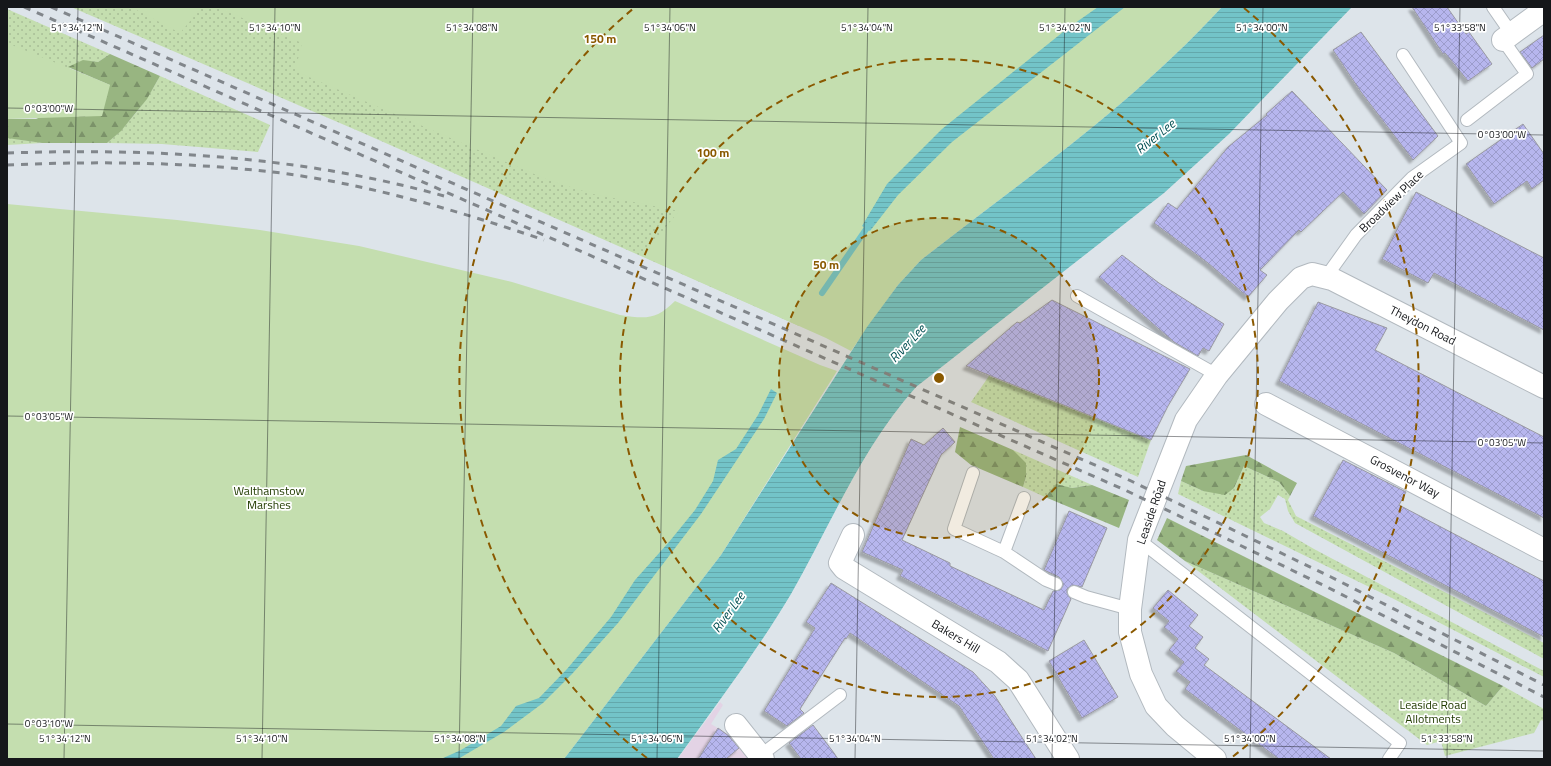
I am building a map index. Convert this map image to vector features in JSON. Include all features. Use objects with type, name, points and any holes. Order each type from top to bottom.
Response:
[{"type":"street","points":[[1507,37],[1544,10]]},
{"type":"street","name":"Theydon Road","points":[[1301,278],[1312,274],[1326,277],[1544,387]]},
{"type":"street","name":"Leaside Road","points":[[1215,759],[1175,726],[1156,706],[1141,674],[1130,632],[1130,609],[1139,540],[1186,420],[1217,375],[1278,301],[1301,278]]},
{"type":"street","name":"Grosvenor Way","points":[[1266,404],[1544,550]]},
{"type":"street","name":"Bakers Hill","points":[[853,535],[840,563],[844,568],[998,662],[1018,680],[1068,759]]},
{"type":"street","points":[[736,725],[759,758]]},
{"type":"lane","points":[[1468,120],[1527,74],[1493,7]]},
{"type":"lane","name":"Broadview Place","points":[[1326,277],[1356,235],[1412,178],[1461,143],[1403,55]]},
{"type":"lane","points":[[1077,296],[1217,375]]},
{"type":"lane","points":[[973,473],[954,529],[1004,552],[1046,580],[1056,584]]},
{"type":"lane","points":[[1004,552],[1024,498]]},
{"type":"lane","points":[[1139,540],[1400,743],[1389,759]]},
{"type":"lane","points":[[1074,592],[1086,597],[1130,609]]},
{"type":"lane","points":[[759,758],[840,695]]},
{"type":"shaded area","points":[[720,702],[723,705],[711,724],[739,741],[750,758],[681,759],[679,757]]},
{"type":"green space","points":[[71,7],[646,7],[799,326],[363,133]]},
{"type":"green space","points":[[131,7],[202,7],[180,33]]},
{"type":"green space","points":[[216,7],[1222,7],[1188,42],[1115,109],[921,260],[898,285],[851,351],[826,338],[642,256],[679,211],[593,194],[548,180],[295,71],[302,43]]},
{"type":"green space","points":[[7,9],[110,54],[98,62],[83,61],[69,68],[110,85],[7,119]]},
{"type":"green space","points":[[7,43],[110,85],[102,116],[7,119]]},
{"type":"green space","points":[[110,54],[160,76],[147,99],[121,131],[107,143],[42,143],[7,138],[7,119],[36,119],[110,85],[68,67],[83,60],[98,62]]},
{"type":"green space","points":[[160,76],[270,125],[258,152],[162,144],[107,143],[123,128],[136,112],[149,95]]},
{"type":"green space","points":[[7,138],[11,138],[42,143],[7,145]]},
{"type":"green space","name":"Walthamstow Marshes","points":[[7,204],[177,220],[260,230],[359,246],[512,282],[620,315],[650,317],[662,312],[675,301],[820,365],[837,371],[721,555],[564,759],[7,759]]},
{"type":"green space","points":[[989,376],[1151,440],[1138,477],[971,402]]},
{"type":"green space","points":[[960,427],[1013,450],[1026,463],[1026,477],[1023,487],[971,465],[955,452]]},
{"type":"green space","points":[[1013,450],[1092,485],[1072,488],[1056,485],[1045,497],[1023,487],[1026,477]]},
{"type":"green space","points":[[1246,455],[1297,483],[1290,496],[1279,482],[1244,466],[1234,488],[1225,495],[1203,491],[1181,481],[1186,466]]},
{"type":"green space","points":[[1244,466],[1279,482],[1290,496],[1288,500],[1296,516],[1544,643],[1544,659],[1295,523],[1288,511],[1285,499],[1278,495],[1270,509],[1260,517],[1264,523],[1283,531],[1314,549],[1544,671],[1544,677],[1392,598],[1178,494],[1181,481],[1203,491],[1234,488]]},
{"type":"green space","points":[[1056,484],[1072,488],[1092,485],[1129,500],[1119,528],[1045,497]]},
{"type":"green space","points":[[1167,518],[1503,686],[1486,706],[1394,653],[1185,561],[1157,540]]},
{"type":"green space","name":"Leaside Road Allotments","points":[[1185,561],[1394,653],[1486,706],[1503,686],[1544,709],[1544,721],[1541,720],[1534,733],[1445,756],[1441,741],[1427,745]]},
{"type":"water","points":[[1098,7],[1125,7],[952,142],[898,195],[870,231],[862,226],[887,184],[942,129],[1068,28]]},
{"type":"water","name":"River Lee","points":[[1222,7],[1352,7],[1229,134],[1164,193],[916,387],[897,410],[863,460],[806,567],[778,615],[736,678],[677,759],[564,759],[721,555],[867,327],[898,285],[921,260],[1115,109],[1188,42]]},
{"type":"water","points":[[771,389],[777,393],[764,419],[701,514],[618,623],[572,674],[543,703],[504,732],[458,759],[441,759],[461,750],[501,726],[516,706],[539,698],[567,669],[611,617],[635,580],[695,510],[713,481],[718,460],[736,449],[758,415]]},
{"type":"building","points":[[1412,7],[1447,7],[1466,34],[1469,32],[1492,64],[1468,81],[1445,53],[1443,54]]},
{"type":"building","points":[[1361,32],[1438,136],[1413,160],[1361,92],[1333,50]]},
{"type":"building","points":[[1544,35],[1544,59],[1532,68],[1520,52]]},
{"type":"building","points":[[1292,91],[1387,190],[1364,214],[1343,192],[1301,232],[1299,230],[1260,270],[1267,275],[1248,297],[1208,263],[1154,223],[1168,203],[1177,209],[1228,147],[1267,115],[1266,114]]},
{"type":"building","points":[[1523,124],[1544,154],[1544,180],[1532,189],[1527,181],[1494,204],[1466,164]]},
{"type":"building","points":[[1416,192],[1544,258],[1544,330],[1434,273],[1428,283],[1382,259]]},
{"type":"building","points":[[1122,255],[1159,283],[1224,324],[1209,351],[1203,348],[1198,356],[1174,342],[1099,277]]},
{"type":"building","points":[[1052,300],[1190,369],[1168,406],[1151,440],[966,366],[1017,322],[1020,323]]},
{"type":"building","points":[[1318,302],[1387,328],[1375,350],[1544,437],[1544,518],[1279,381]]},
{"type":"building","points":[[943,428],[955,442],[941,455],[902,540],[950,563],[950,566],[1044,610],[1053,591],[1060,590],[1063,586],[1063,583],[1059,577],[1044,570],[1069,511],[1107,528],[1082,587],[1073,585],[1067,589],[1067,593],[1071,599],[1048,651],[900,576],[903,570],[862,552],[911,439],[924,445]]},
{"type":"building","points":[[1343,460],[1406,492],[1399,505],[1544,581],[1544,637],[1313,516]]},
{"type":"building","points":[[831,583],[973,672],[995,696],[1036,759],[994,759],[959,706],[850,633],[846,639],[845,638],[800,709],[804,713],[787,726],[764,711],[815,628],[806,622]]},
{"type":"building","points":[[1168,590],[1198,615],[1189,626],[1203,637],[1195,648],[1209,659],[1204,665],[1331,759],[1279,759],[1185,689],[1190,682],[1176,671],[1184,662],[1169,650],[1178,639],[1164,627],[1169,621],[1153,608]]},
{"type":"building","points":[[1084,640],[1118,697],[1082,718],[1049,661]]},
{"type":"building","points":[[813,725],[838,759],[801,759],[789,743]]},
{"type":"building","points":[[718,728],[729,736],[739,748],[726,759],[698,759]]},
{"type":"waterway","points":[[822,293],[871,222]]},
{"type":"railway","points":[[24,7],[1125,490],[1325,586],[1544,697]]},
{"type":"railway","points":[[51,7],[1129,480],[1331,577],[1544,685]]},
{"type":"railway","points":[[7,153],[117,152],[172,154],[282,163],[390,182],[444,196]]},
{"type":"railway","points":[[7,165],[144,163],[247,169],[281,173],[348,184],[414,200],[480,219],[544,240]]}]
